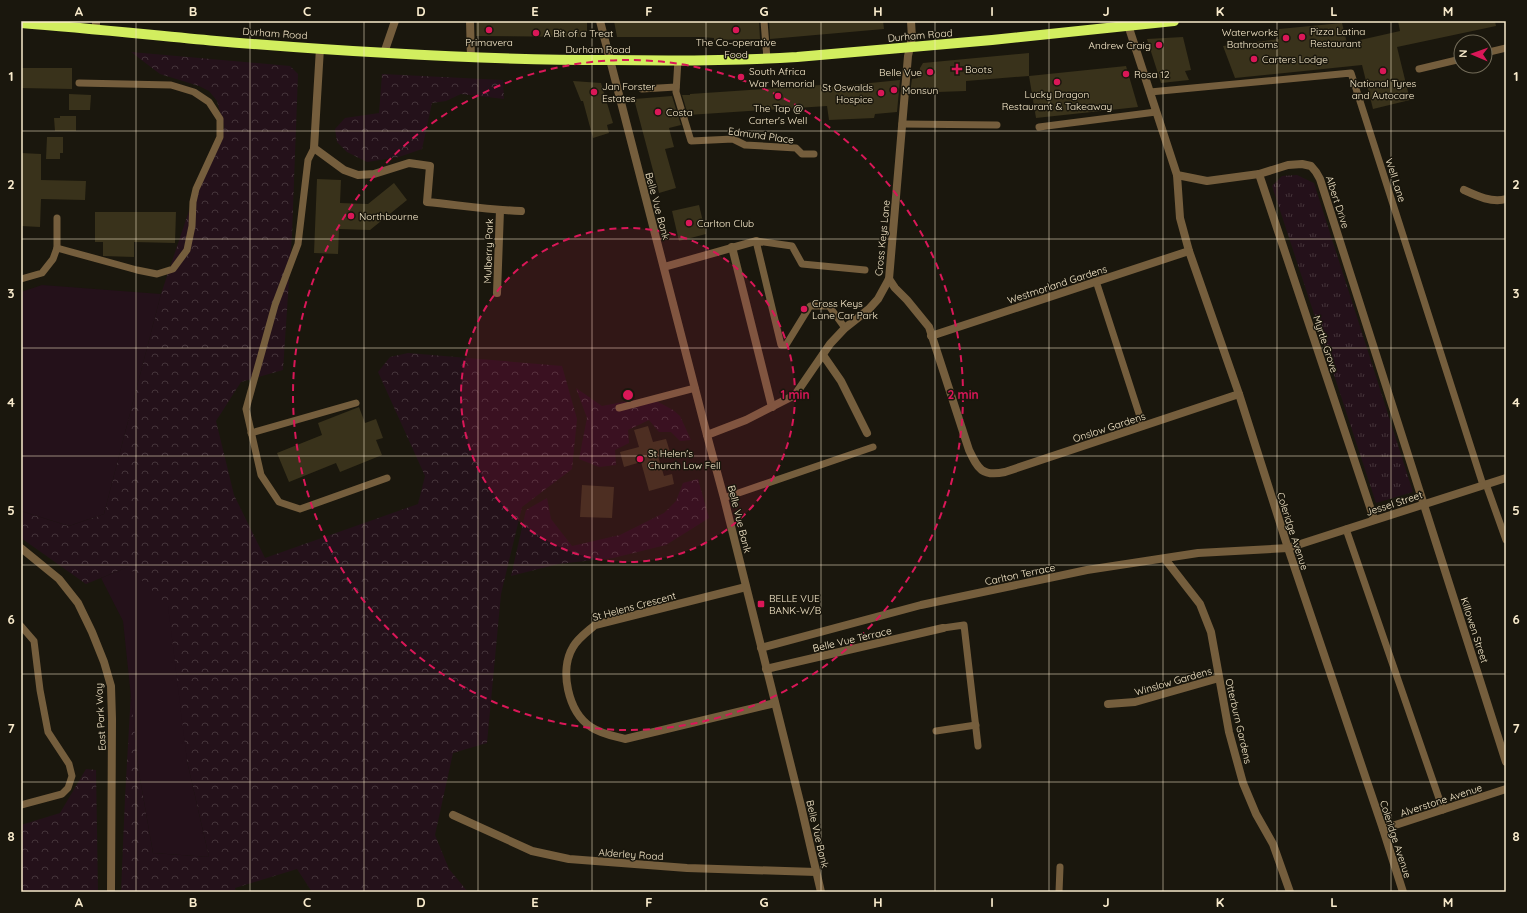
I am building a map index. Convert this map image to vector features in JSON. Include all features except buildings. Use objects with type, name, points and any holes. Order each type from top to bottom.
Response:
[{"type":"main road","name":"Durham Road","points":[[21,23],[96,25],[216,41],[384,53],[564,61],[768,59],[910,48],[1174,21]]},
{"type":"street","points":[[384,53],[395,21]]},
{"type":"street","points":[[470,21],[471,58]]},
{"type":"street","name":"Belle Vue Bank","points":[[600,21],[724,498],[821,892]]},
{"type":"street","name":"Cross Keys Lane","points":[[707,436],[746,420],[795,395],[830,344],[846,328],[869,309],[878,299],[889,279],[908,56],[912,38],[911,21]]},
{"type":"street","points":[[1128,25],[1177,175]]},
{"type":"street","points":[[314,148],[320,48]]},
{"type":"street","name":"Mulberry Park","points":[[314,148],[344,170],[358,175],[374,174],[409,164],[430,166],[427,202],[521,211]]},
{"type":"street","name":"Albert Drive","points":[[1177,175],[1207,181],[1259,174],[1288,165],[1302,164],[1311,166],[1316,172],[1320,179],[1424,504]]},
{"type":"street","name":"Myrtle Grove","points":[[1259,174],[1374,519]]},
{"type":"street","name":"Coleridge Avenue","points":[[1177,175],[1180,218],[1189,250],[1239,394],[1288,548],[1383,829],[1402,892]]},
{"type":"street","points":[[1464,190],[1479,197],[1506,201]]},
{"type":"street","name":"Mulberry Park","points":[[497,292],[500,210]]},
{"type":"street","points":[[664,267],[756,241]]},
{"type":"street","points":[[732,248],[772,407]]},
{"type":"street","name":"Westmorland Gardens","points":[[931,336],[1189,250]]},
{"type":"street","points":[[889,279],[895,288],[923,318],[929,327],[931,336]]},
{"type":"street","name":"Onslow Gardens","points":[[931,336],[969,450],[978,467],[985,473],[994,475],[1239,394]]},
{"type":"street","points":[[823,355],[841,381],[867,433]]},
{"type":"street","name":"Jessel Street","points":[[1288,548],[1374,519],[1506,478]]},
{"type":"street","name":"Killowen Street","points":[[1424,504],[1506,762]]},
{"type":"street","name":"East Park Way","points":[[21,548],[59,579],[78,603],[92,632],[108,674],[111,686],[112,719],[111,892]]},
{"type":"street","name":"Carlton Terrace","points":[[761,648],[921,605],[1087,570],[1198,553],[1288,548]]},
{"type":"street","name":"Otterburn Gardens","points":[[1165,559],[1200,604],[1211,632],[1229,732],[1243,783],[1256,814],[1272,844],[1290,892]]},
{"type":"street","name":"St Helens Crescent","points":[[746,587],[595,626],[583,635],[573,647],[566,665],[568,687],[572,703],[578,714],[590,727],[604,734],[625,739],[775,703]]},
{"type":"street","name":"Belle Vue Terrace","points":[[766,669],[943,628]]},
{"type":"street","name":"Winslow Gardens","points":[[1108,704],[1135,702],[1219,678]]},
{"type":"street","name":"Alverstone Avenue","points":[[1383,829],[1506,789]]},
{"type":"street","name":"Alderley Road","points":[[453,815],[532,851],[569,860],[687,868],[816,872]]},
{"type":"lane","points":[[764,21],[768,59]]},
{"type":"lane","points":[[1493,51],[1506,48]]},
{"type":"lane","name":"Edmund Place","points":[[678,60],[676,87],[691,141],[734,139],[745,145],[796,148],[802,154],[814,154]]},
{"type":"lane","points":[[1419,69],[1453,60]]},
{"type":"lane","name":"Well Lane","points":[[1150,92],[1351,74],[1484,484]]},
{"type":"lane","points":[[57,248],[157,274],[173,269],[187,250],[192,226],[193,202],[196,189],[220,137],[220,119],[209,102],[194,92],[171,85],[78,82]]},
{"type":"lane","points":[[642,89],[676,87]]},
{"type":"lane","points":[[1039,127],[1156,112]]},
{"type":"lane","points":[[902,124],[997,125]]},
{"type":"lane","points":[[314,148],[308,160],[298,244],[275,305],[246,409],[251,433],[261,475],[279,502],[300,509],[387,478]]},
{"type":"lane","points":[[21,279],[42,273],[53,259],[57,248],[57,218]]},
{"type":"lane","points":[[846,328],[829,306],[810,306],[786,345],[781,345],[756,241],[792,246],[802,264],[866,270]]},
{"type":"lane","points":[[1096,281],[1143,426]]},
{"type":"lane","points":[[619,408],[695,388]]},
{"type":"lane","points":[[251,433],[356,403]]},
{"type":"lane","points":[[724,498],[874,447]]},
{"type":"lane","points":[[1484,484],[1506,540]]},
{"type":"lane","points":[[1346,529],[1443,810]]},
{"type":"lane","points":[[943,628],[964,625],[978,746]]},
{"type":"lane","points":[[21,626],[34,641],[40,690],[48,732],[69,764],[72,776],[68,788],[62,794],[21,805]]},
{"type":"lane","points":[[936,731],[976,725]]},
{"type":"lane","points":[[1059,892],[1060,867]]},
{"type":"green space","points":[[131,52],[290,66],[298,74],[292,235],[283,370],[241,382],[216,421],[234,495],[265,558],[418,504],[425,476],[378,372],[390,357],[408,353],[562,366],[577,419],[572,469],[522,507],[501,594],[487,743],[453,753],[435,835],[449,869],[468,892],[312,892],[297,869],[235,888],[236,892],[121,892],[131,692],[139,773],[153,853],[209,857],[187,761],[128,567],[86,584],[21,538],[21,511],[69,526],[104,514],[161,294],[197,187],[224,127],[217,101],[209,91],[199,86],[160,74]]},
{"type":"green space","points":[[382,74],[503,80],[504,99],[461,94],[446,101],[432,103],[422,149],[399,157],[367,162],[347,152],[337,142],[335,129],[345,118],[379,113]]},
{"type":"green space","points":[[1297,175],[1314,183],[1413,492],[1376,503],[1272,186],[1282,176]]},
{"type":"green space","points":[[42,285],[161,294],[104,514],[69,526],[21,511],[21,292]]},
{"type":"green space","points":[[576,388],[602,406],[649,397],[673,410],[680,416],[691,440],[680,441],[671,432],[659,432],[649,420],[628,430],[629,443],[615,450],[616,465],[599,467],[579,459],[587,418]]},
{"type":"green space","points":[[698,479],[709,518],[666,545],[613,558],[558,564],[511,576],[526,510],[547,498],[551,519],[572,546],[620,535],[664,513],[676,501],[683,483]]},
{"type":"green space","points":[[128,567],[168,606],[187,761],[209,857],[153,853],[139,773],[123,621],[101,578]]},
{"type":"green space","points":[[86,769],[96,770],[98,892],[21,892],[21,825],[60,813]]},
{"type":"place","name":"Primavera","points":[[489,30]]},
{"type":"place","name":"The Co-operative Food","points":[[736,30]]},
{"type":"place","name":"A Bit of a Treat","points":[[536,33]]},
{"type":"place","name":"Pizza Latina Restaurant","points":[[1302,37]]},
{"type":"place","name":"Waterworks Bathrooms","points":[[1286,38]]},
{"type":"place","name":"Andrew Craig","points":[[1159,45]]},
{"type":"place","name":"Carters Lodge","points":[[1254,59]]},
{"type":"place","name":"Boots","points":[[957,69]]},
{"type":"place","name":"National Tyres and Autocare","points":[[1383,71]]},
{"type":"place","name":"Belle Vue","points":[[930,72]]},
{"type":"place","name":"Rosa 12","points":[[1126,74]]},
{"type":"place","name":"South Africa War Memorial","points":[[741,77]]},
{"type":"place","name":"Lucky Dragon Restaurant & Takeaway","points":[[1057,82]]},
{"type":"place","name":"Monsun","points":[[894,90]]},
{"type":"place","name":"Jan Forster Estates","points":[[594,92]]},
{"type":"place","name":"St Oswalds Hospice","points":[[881,93]]},
{"type":"place","name":"The Tap @ Carter's Well","points":[[778,96]]},
{"type":"place","name":"Costa","points":[[658,112]]},
{"type":"place","name":"Northbourne","points":[[351,216]]},
{"type":"place","name":"Carlton Club","points":[[689,223]]},
{"type":"place","name":"Cross Keys Lane Car Park","points":[[804,309]]},
{"type":"place","name":"St Helen's Church Low Fell","points":[[640,459]]},
{"type":"place","name":"BELLE VUE BANK-W/B","points":[[761,604]]}]
